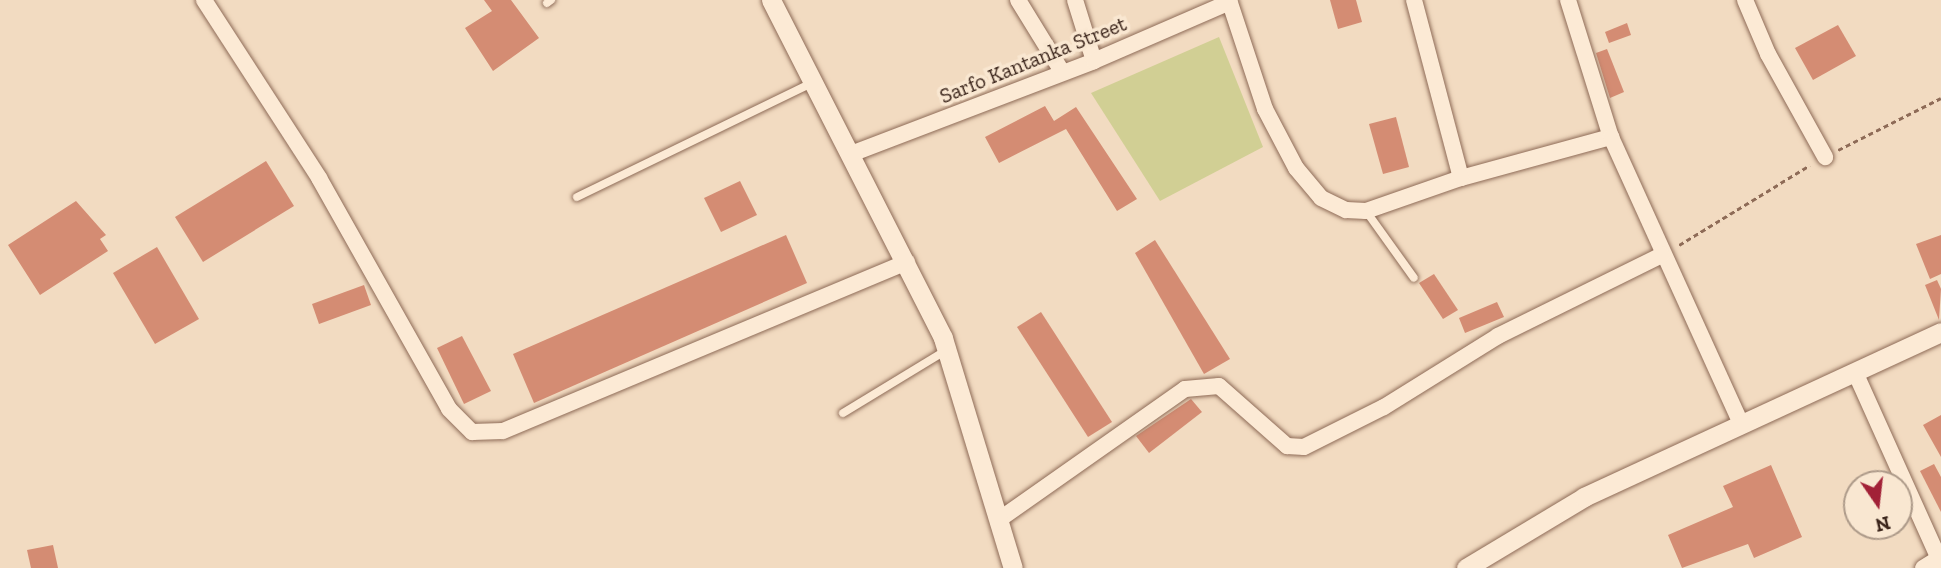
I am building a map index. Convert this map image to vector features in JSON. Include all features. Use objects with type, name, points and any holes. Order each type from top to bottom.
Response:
[{"type":"street","points":[[204,0],[318,178],[449,409],[472,432],[503,431],[907,262]]},
{"type":"street","points":[[771,0],[907,262],[947,349],[1013,568]]},
{"type":"street","points":[[1018,0],[1061,70]]},
{"type":"street","points":[[1075,0],[1094,61]]},
{"type":"street","points":[[1414,0],[1461,178]]},
{"type":"street","points":[[1568,0],[1611,137],[1662,255],[1741,424]]},
{"type":"street","points":[[1745,0],[1768,54],[1825,157]]},
{"type":"street","points":[[1230,1],[1265,109],[1296,168],[1321,198],[1346,210],[1366,211],[1461,178],[1611,137]]},
{"type":"street","name":"Sarfo Kantanka Street","points":[[850,154],[1061,70],[1094,61],[1230,1]]},
{"type":"street","points":[[1000,519],[1185,389],[1219,386],[1287,446],[1304,447],[1384,407],[1498,336],[1662,255]]},
{"type":"street","points":[[1466,568],[1584,497],[1941,332]]},
{"type":"street","points":[[1854,372],[1940,560],[1923,568]]},
{"type":"lane","points":[[577,197],[814,82]]},
{"type":"lane","points":[[1366,211],[1414,278]]},
{"type":"lane","points":[[843,413],[947,349]]},
{"type":"path","points":[[1662,255],[1825,157],[1941,98]]},
{"type":"shaded area","points":[[1219,37],[1263,147],[1160,201],[1091,93]]},
{"type":"building","points":[[484,0],[511,0],[539,38],[493,71],[465,28],[492,11]]},
{"type":"building","points":[[1330,0],[1356,0],[1362,22],[1338,29]]},
{"type":"building","points":[[1627,23],[1631,35],[1609,43],[1605,32]]},
{"type":"building","points":[[1838,25],[1856,56],[1813,80],[1795,48]]},
{"type":"building","points":[[1607,49],[1624,92],[1610,98],[1596,53]]},
{"type":"building","points":[[1045,106],[1054,121],[1076,107],[1137,199],[1117,211],[1066,129],[999,163],[985,137]]},
{"type":"building","points":[[1396,117],[1409,167],[1383,174],[1369,124]]},
{"type":"building","points":[[266,161],[294,206],[203,262],[175,217]]},
{"type":"building","points":[[740,181],[757,215],[721,232],[704,198]]},
{"type":"building","points":[[76,201],[106,235],[100,239],[108,251],[40,295],[8,245]]},
{"type":"building","points":[[786,235],[807,283],[534,403],[513,354]]},
{"type":"building","points":[[1941,235],[1941,274],[1930,279],[1916,244]]},
{"type":"building","points":[[1155,240],[1230,359],[1204,374],[1135,253]]},
{"type":"building","points":[[157,247],[199,319],[155,344],[113,273]]},
{"type":"building","points":[[1434,274],[1458,310],[1443,319],[1419,283]]},
{"type":"building","points":[[1937,280],[1941,289],[1939,320],[1925,285]]},
{"type":"building","points":[[364,285],[371,305],[319,324],[312,304]]},
{"type":"building","points":[[1497,302],[1504,317],[1465,333],[1459,318]]},
{"type":"building","points":[[1041,312],[1112,422],[1088,437],[1017,327]]},
{"type":"building","points":[[462,336],[491,391],[464,404],[437,348]]},
{"type":"building","points":[[1191,399],[1202,412],[1149,453],[1136,436]]},
{"type":"building","points":[[1941,415],[1941,457],[1923,425]]},
{"type":"building","points":[[1934,464],[1941,477],[1941,512],[1920,471]]},
{"type":"building","points":[[1771,465],[1802,537],[1754,558],[1748,544],[1682,568],[1668,535],[1733,507],[1723,486]]},
{"type":"building","points":[[53,545],[58,568],[31,568],[27,550]]}]
